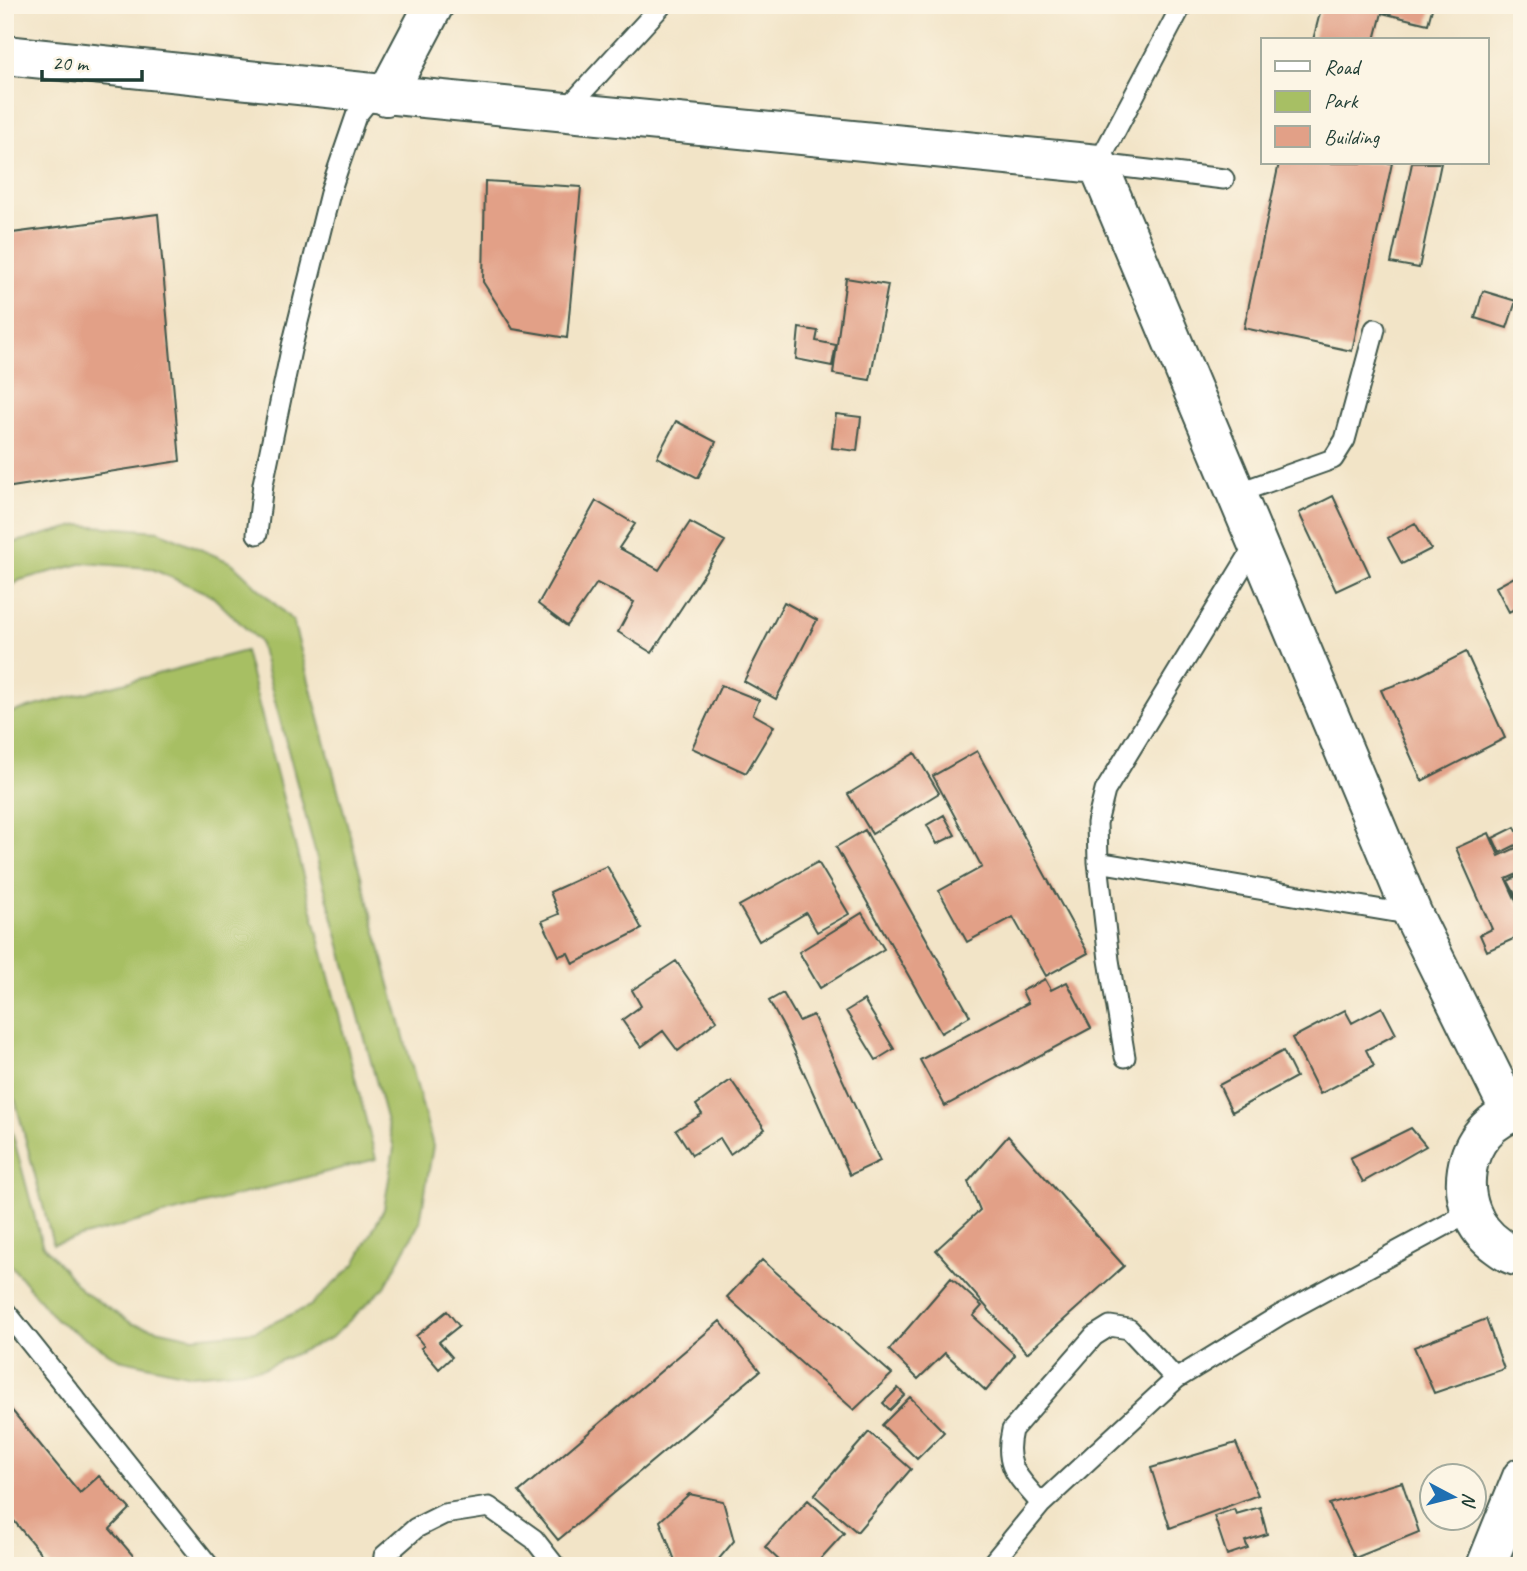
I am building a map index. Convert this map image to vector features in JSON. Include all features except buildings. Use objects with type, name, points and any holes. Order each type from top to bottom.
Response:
[{"type":"street","points":[[380,95],[433,5]]},
{"type":"street","points":[[5,55],[380,95],[1098,164],[1413,915],[1516,1112],[1491,1125],[1475,1144],[1466,1165],[1464,1189],[1470,1212],[1486,1238],[1512,1256],[1522,1257]]},
{"type":"street","points":[[1486,1566],[1522,1476]]},
{"type":"lane","points":[[565,111],[662,5]]},
{"type":"lane","points":[[1182,5],[1098,164],[1224,179]]},
{"type":"lane","points":[[257,534],[263,484],[290,350],[331,189],[356,116],[380,95]]},
{"type":"lane","points":[[1237,494],[1332,459],[1345,440],[1376,330]]},
{"type":"lane","points":[[1125,1057],[1109,960],[1098,862],[1097,823],[1105,791],[1256,544]]},
{"type":"lane","points":[[1098,862],[1413,915]]},
{"type":"lane","points":[[990,1566],[1041,1504],[1176,1379],[1280,1315],[1470,1212]]},
{"type":"lane","points":[[5,1311],[209,1566]]},
{"type":"lane","points":[[1041,1504],[1012,1467],[1007,1450],[1012,1430],[1094,1336],[1110,1326],[1129,1329],[1176,1379]]},
{"type":"lane","points":[[383,1566],[384,1556],[416,1528],[444,1514],[489,1507],[534,1539],[555,1566]]},
{"type":"green space","points":[[80,525],[159,531],[232,563],[293,621],[433,1146],[420,1222],[385,1287],[331,1338],[264,1368],[191,1375],[119,1359],[56,1320],[8,1262],[5,1252],[5,1106],[42,1244],[82,1291],[133,1324],[193,1337],[255,1331],[310,1306],[355,1264],[384,1209],[394,1148],[259,641],[211,595],[150,568],[84,563],[20,580],[5,591],[5,545]]},
{"type":"green space","points":[[245,651],[376,1159],[53,1244],[5,1061],[5,714]]}]
